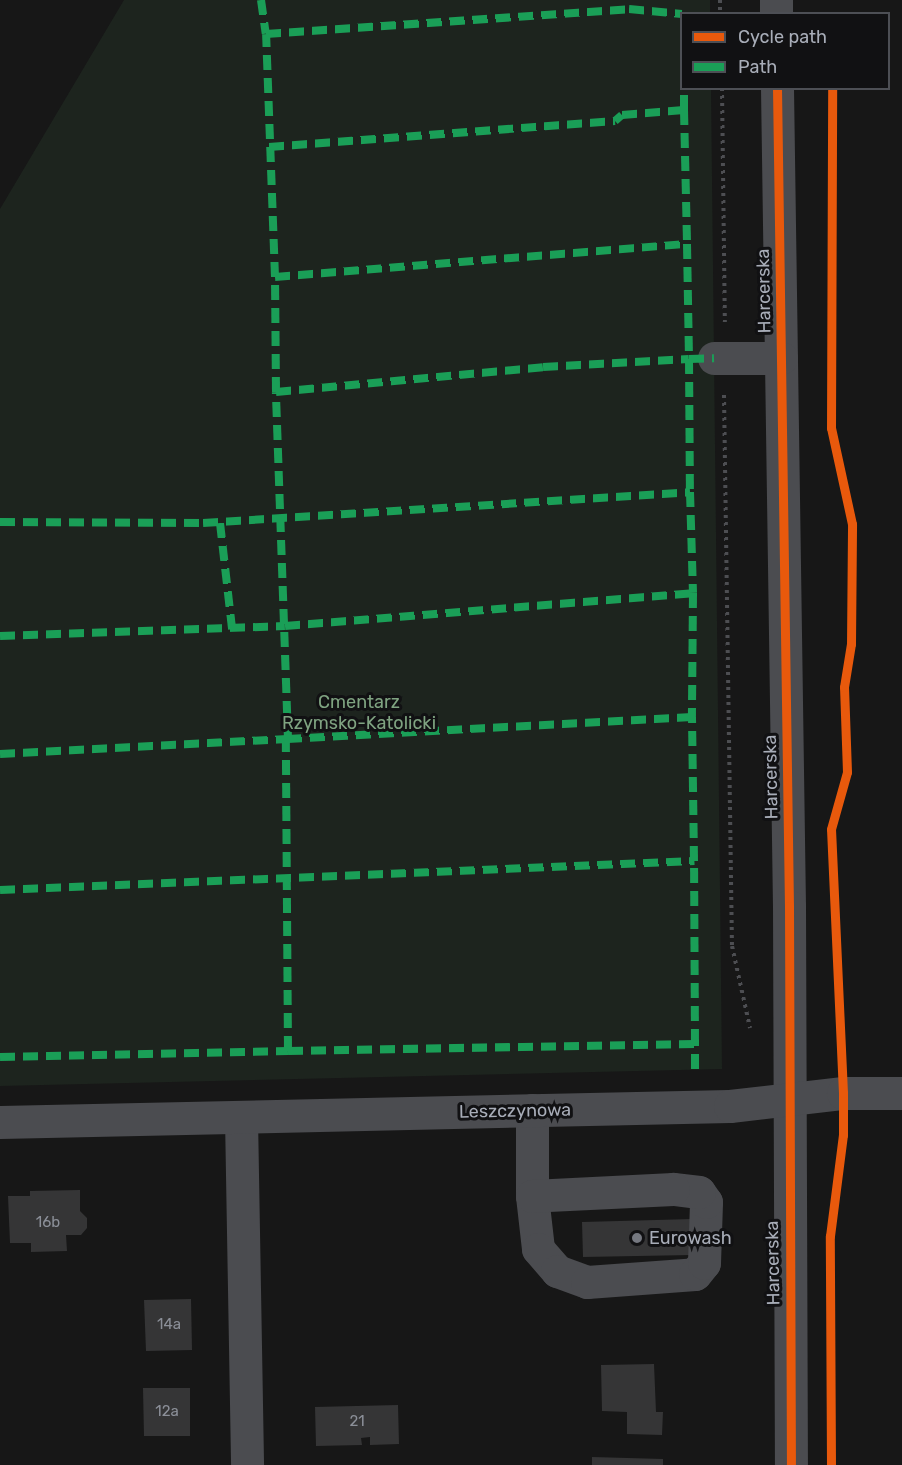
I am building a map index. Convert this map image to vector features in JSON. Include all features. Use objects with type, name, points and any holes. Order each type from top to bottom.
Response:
[{"type":"street","name":"Harcerska","points":[[777,90],[791,1465]]},
{"type":"street","points":[[719,358],[781,358]]},
{"type":"street","name":"Leszczynowa","points":[[0,1122],[730,1106],[788,1097],[902,1093]]},
{"type":"street","points":[[532,1110],[532,1196],[538,1249],[557,1271],[587,1282],[695,1274],[704,1263],[706,1202],[699,1192],[673,1190],[532,1196]]},
{"type":"street","points":[[241,1117],[247,1465]]},
{"type":"path","points":[[722,90],[719,358],[732,946],[752,1035]]},
{"type":"green space","name":"Cmentarz Rzymsko-Katolicki","points":[[124,0],[710,0],[710,12],[680,12],[680,90],[711,90],[722,1069],[0,1086],[0,209]]},
{"type":"building","points":[[80,1190],[80,1211],[87,1218],[87,1228],[81,1235],[66,1235],[67,1251],[31,1252],[31,1243],[10,1243],[8,1196],[30,1196],[30,1191]]},
{"type":"building","name":"Eurowash","points":[[693,1219],[692,1255],[583,1257],[582,1222]]},
{"type":"building","points":[[191,1299],[192,1350],[146,1351],[144,1300]]},
{"type":"building","points":[[654,1364],[656,1412],[663,1412],[662,1435],[627,1434],[627,1412],[602,1411],[601,1365]]},
{"type":"building","points":[[143,1388],[190,1388],[190,1436],[144,1436]]},
{"type":"building","points":[[398,1405],[399,1444],[370,1445],[370,1437],[361,1438],[362,1445],[316,1446],[315,1407]]},
{"type":"building","points":[[592,1457],[663,1459],[663,1465],[592,1465]]},
{"type":"marked path","points":[[261,0],[266,34]]},
{"type":"marked path","points":[[275,277],[266,34],[629,9],[680,14]]},
{"type":"marked path","points":[[269,147],[615,121],[622,115],[684,110],[684,90]]},
{"type":"marked path","points":[[684,110],[687,244]]},
{"type":"marked path","points":[[276,392],[275,277],[687,244],[689,359],[690,492],[693,593],[692,717],[288,739],[276,392],[543,367],[689,359],[714,358]]},
{"type":"marked path","points":[[0,522],[203,523],[690,492]]},
{"type":"marked path","points":[[220,523],[232,629]]},
{"type":"marked path","points":[[0,636],[285,626],[693,593]]},
{"type":"marked path","points":[[0,890],[694,861],[692,717]]},
{"type":"marked path","points":[[0,1057],[288,1051],[286,739]]},
{"type":"marked path","points":[[0,754],[288,739]]},
{"type":"marked path","points":[[288,1051],[695,1044],[694,861]]},
{"type":"marked path","points":[[695,1044],[695,1069]]},
{"type":"cycle path","points":[[777,90],[789,906],[791,1465]]},
{"type":"cycle path","points":[[831,1465],[830,1236],[843,1135],[831,829],[847,772],[844,687],[851,644],[852,524],[831,428],[832,90]]},
{"type":"place","name":"Eurowash","points":[[637,1238]]}]
